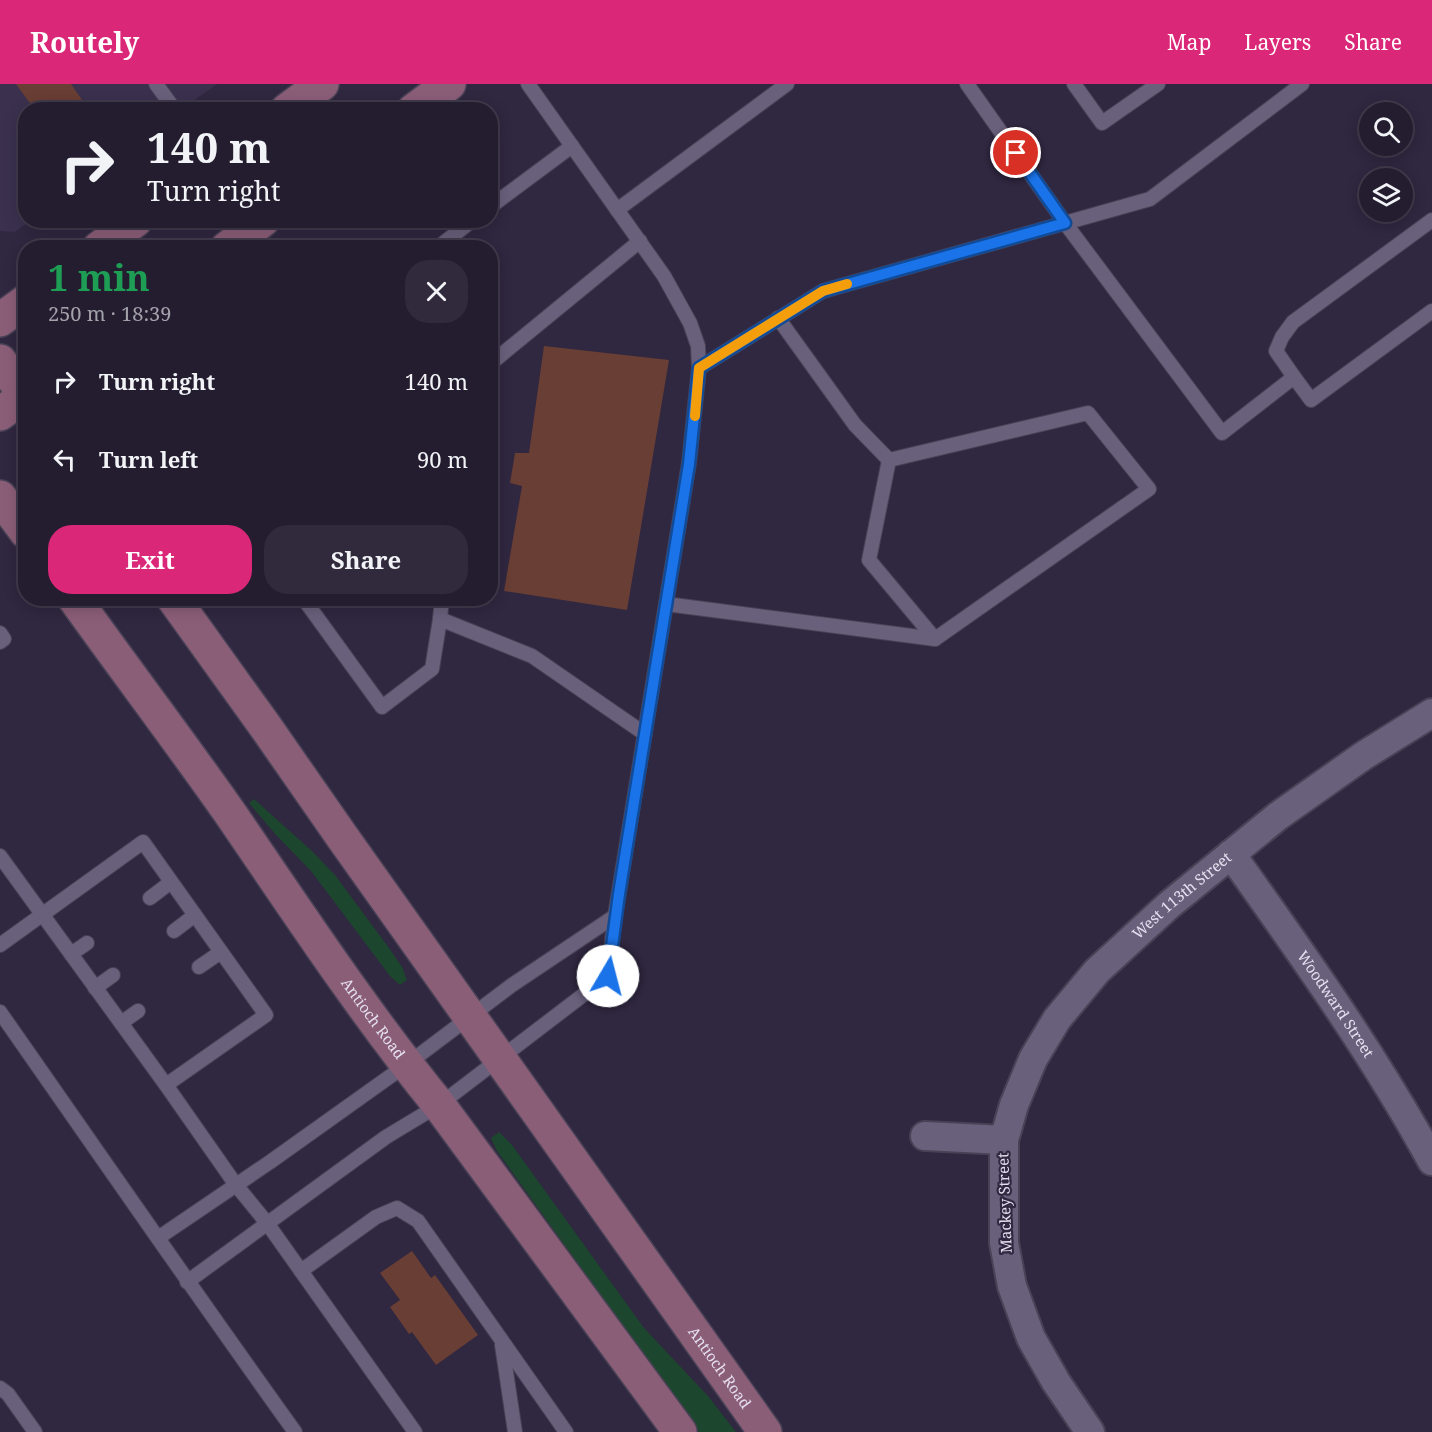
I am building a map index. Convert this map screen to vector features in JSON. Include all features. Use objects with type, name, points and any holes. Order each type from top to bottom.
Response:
[{"type":"main road","points":[[298,102],[322,84]]},
{"type":"main road","points":[[425,102],[449,84]]},
{"type":"main road","points":[[110,240],[125,228]]},
{"type":"main road","points":[[237,240],[252,228]]},
{"type":"main road","points":[[0,320],[18,307]]},
{"type":"main road","points":[[0,361],[18,386]]},
{"type":"main road","points":[[0,414],[18,401]]},
{"type":"main road","points":[[0,497],[18,521]]},
{"type":"main road","name":"Antioch Road","points":[[80,606],[230,814],[310,932],[406,1065],[439,1105],[680,1432]]},
{"type":"main road","name":"Antioch Road","points":[[179,606],[765,1432]]},
{"type":"street","name":"West 113th Street","points":[[1004,1140],[1014,1105],[1033,1059],[1057,1019],[1097,971],[1169,905],[1278,816],[1362,756],[1432,713]]},
{"type":"street","name":"Woodward Street","points":[[1231,854],[1335,1000],[1403,1108],[1432,1161]]},
{"type":"street","name":"Mackey Street","points":[[925,1137],[1004,1140],[1004,1242],[1012,1287],[1031,1338],[1056,1382],[1090,1432]]},
{"type":"lane","points":[[156,84],[169,102]]},
{"type":"lane","points":[[187,1282],[386,1137],[439,1105],[608,976],[615,916],[689,464],[699,368],[698,346],[690,323],[664,276],[528,84]]},
{"type":"lane","points":[[617,210],[787,84]]},
{"type":"lane","points":[[967,84],[1065,223],[1222,433],[1294,377]]},
{"type":"lane","points":[[1074,84],[1102,123],[1158,84]]},
{"type":"lane","points":[[699,368],[823,291],[1150,199],[1302,84]]},
{"type":"lane","points":[[498,201],[572,146]]},
{"type":"lane","points":[[1432,220],[1293,322],[1282,337],[1276,351],[1311,400],[1432,311]]},
{"type":"lane","points":[[447,240],[462,228]]},
{"type":"lane","points":[[498,357],[640,241]]},
{"type":"lane","points":[[778,318],[855,425],[889,460]]},
{"type":"lane","points":[[666,604],[935,639],[1149,489],[1088,413],[889,460]]},
{"type":"lane","points":[[889,460],[869,560],[935,639]]},
{"type":"lane","points":[[309,606],[382,707],[432,669],[441,606]]},
{"type":"lane","points":[[440,619],[532,656],[645,734]]},
{"type":"lane","points":[[0,633],[4,639],[0,642]]},
{"type":"lane","points":[[0,945],[143,842],[266,1015],[166,1085]]},
{"type":"lane","points":[[0,856],[236,1185],[267,1223],[415,1432]]},
{"type":"lane","points":[[150,898],[171,882]]},
{"type":"lane","points":[[174,931],[195,915]]},
{"type":"lane","points":[[158,1238],[406,1065],[520,979],[615,916]]},
{"type":"lane","points":[[71,954],[87,943]]},
{"type":"lane","points":[[199,967],[221,952]]},
{"type":"lane","points":[[95,988],[113,975]]},
{"type":"lane","points":[[121,1023],[138,1011]]},
{"type":"lane","points":[[0,1012],[187,1282],[295,1432]]},
{"type":"lane","points":[[301,1271],[376,1217],[397,1208],[418,1221],[566,1432]]},
{"type":"lane","points":[[502,1341],[515,1432]]},
{"type":"lane","points":[[0,1388],[8,1394],[35,1432]]},
{"type":"shaded area","points":[[0,84],[217,84],[192,102],[18,102],[18,228],[20,228],[15,232],[0,231]]},
{"type":"green space","points":[[254,799],[335,875],[389,948],[402,967],[407,980],[400,985],[390,976],[311,871],[249,803]]},
{"type":"green space","points":[[499,1132],[512,1145],[644,1328],[708,1396],[736,1432],[699,1432],[497,1151],[491,1138]]},
{"type":"building","points":[[16,84],[71,84],[83,102],[29,102]]},
{"type":"building","points":[[544,346],[669,360],[627,610],[504,591],[522,486],[510,483],[515,453],[529,453]]},
{"type":"building","points":[[412,1251],[431,1278],[435,1275],[478,1335],[436,1365],[412,1332],[409,1334],[390,1307],[400,1300],[380,1273]]},
{"type":"slow traffic","points":[[695,416],[699,368],[823,291],[847,284]]},
{"type":"route","points":[[608,976],[619,894],[689,464],[699,368],[823,291],[1065,223],[1016,153]]}]
